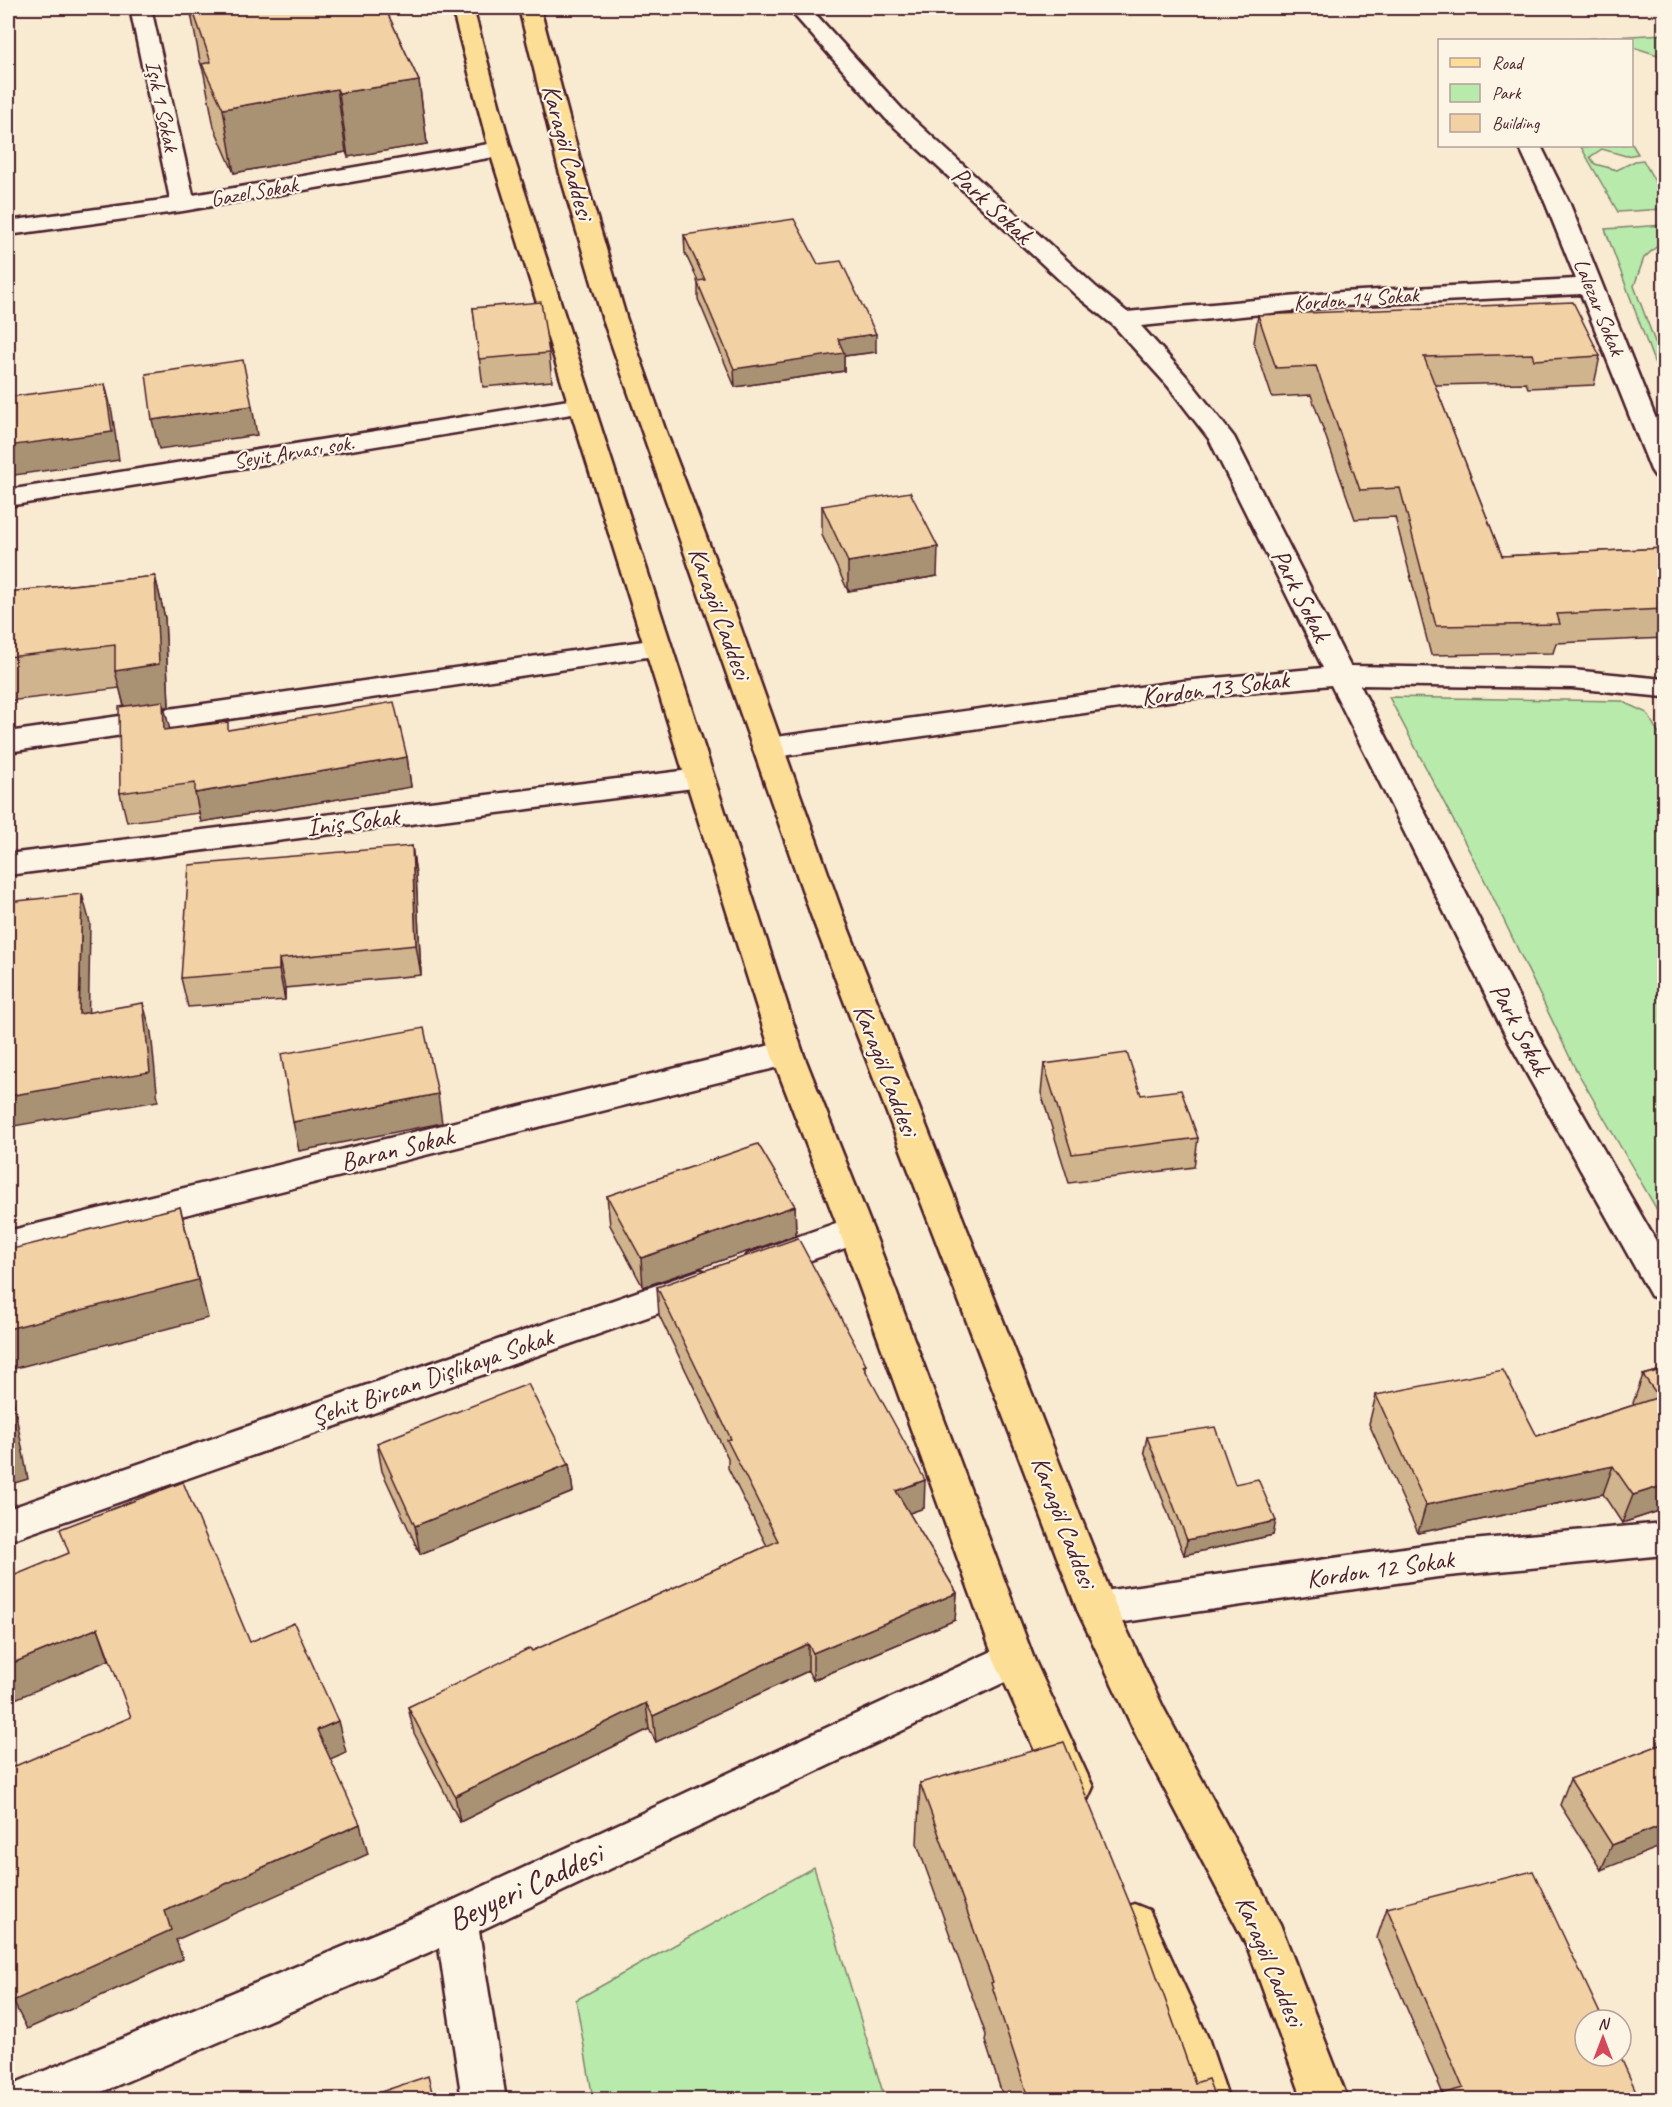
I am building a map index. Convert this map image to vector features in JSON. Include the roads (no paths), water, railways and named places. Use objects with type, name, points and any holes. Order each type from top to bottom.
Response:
[{"type":"main road","points":[[462,8],[500,149],[698,779],[787,1053],[856,1230],[1014,1659],[1083,1811]]},
{"type":"main road","name":"Karagöl Caddesi","points":[[529,8],[570,167],[614,317],[827,915],[1097,1609],[1150,1722],[1265,1938],[1326,2100]]},
{"type":"main road","points":[[1122,1897],[1186,2038],[1207,2100]]},
{"type":"street","name":"Işık 1 Sokak","points":[[140,8],[183,204]]},
{"type":"street","name":"Park Sokak","points":[[799,8],[894,114],[1087,292],[1122,320],[1177,381],[1221,437],[1525,1042],[1665,1286]]},
{"type":"street","name":"Lalezar Sokak","points":[[1530,147],[1557,202],[1665,470]]},
{"type":"street","name":"Gazel Sokak","points":[[8,228],[183,204],[500,149]]},
{"type":"street","name":"Kordon 14 Sokak","points":[[1122,320],[1342,299],[1591,286]]},
{"type":"street","name":"Seyit Arvası sok.","points":[[8,498],[581,406]]},
{"type":"street","points":[[8,742],[657,648]]},
{"type":"street","name":"Kordon 13 Sokak","points":[[769,748],[1183,690],[1341,675],[1572,679],[1665,688]]},
{"type":"street","name":"İniş Sokak","points":[[8,865],[698,779]]},
{"type":"street","name":"Baran Sokak","points":[[8,1245],[787,1053]]},
{"type":"street","name":"Şehit Bircan Dişlikaya Sokak","points":[[8,1525],[856,1230]]},
{"type":"street","name":"Kordon 12 Sokak","points":[[1097,1609],[1438,1560],[1665,1539]]},
{"type":"street","name":"Beyyeri Caddesi","points":[[28,2100],[456,1920],[1014,1659]]},
{"type":"street","points":[[456,1920],[484,2100]]}]
